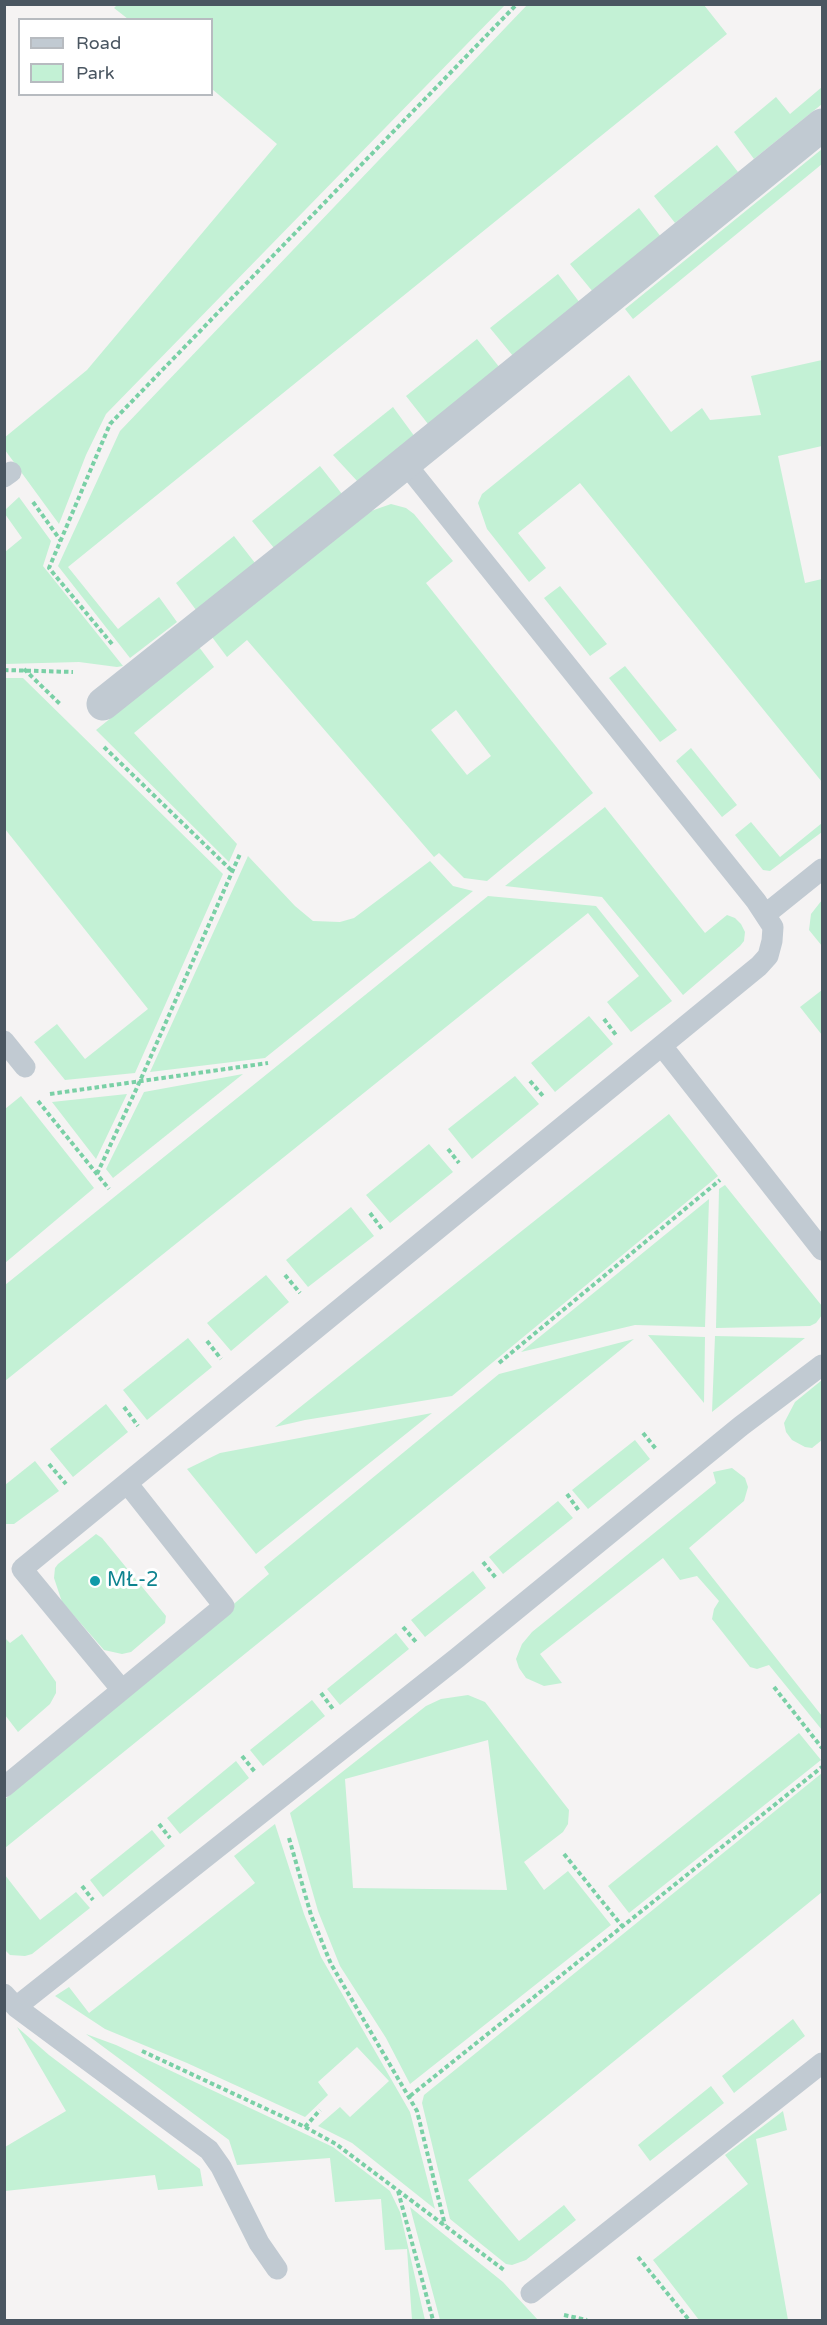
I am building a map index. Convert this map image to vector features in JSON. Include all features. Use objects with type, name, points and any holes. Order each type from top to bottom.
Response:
[{"type":"street","points":[[103,704],[405,464],[822,125]]},
{"type":"lane","points":[[122,1690],[22,1569],[759,966],[768,956],[772,941],[773,927],[766,914],[405,464]]},
{"type":"lane","points":[[766,914],[822,869]]},
{"type":"lane","points":[[4,1041],[25,1067]]},
{"type":"lane","points":[[662,1046],[822,1250]]},
{"type":"lane","points":[[277,2269],[259,2243],[221,2167],[208,2150],[10,2001],[274,1801],[457,1658],[741,1426],[822,1365]]},
{"type":"lane","points":[[4,1787],[224,1606],[127,1483]]},
{"type":"lane","points":[[531,2293],[822,2063]]},
{"type":"path","points":[[134,679],[49,568],[110,424],[517,4]]},
{"type":"path","points":[[8,474],[61,541]]},
{"type":"path","points":[[4,670],[24,669],[115,675],[134,679]]},
{"type":"path","points":[[24,669],[63,707]]},
{"type":"path","points":[[96,739],[232,872]]},
{"type":"path","points":[[97,1174],[141,1081],[240,854]]},
{"type":"path","points":[[603,1019],[617,1036]]},
{"type":"path","points":[[46,1094],[268,1063]]},
{"type":"path","points":[[530,1081],[550,1105]]},
{"type":"path","points":[[34,1096],[109,1189]]},
{"type":"path","points":[[499,1363],[725,1176]]},
{"type":"path","points":[[370,1213],[388,1236]]},
{"type":"path","points":[[285,1275],[307,1301]]},
{"type":"path","points":[[207,1341],[228,1366]]},
{"type":"path","points":[[124,1407],[144,1434]]},
{"type":"path","points":[[642,1434],[658,1451]]},
{"type":"path","points":[[49,1464],[72,1492]]},
{"type":"path","points":[[567,1494],[585,1518]]},
{"type":"path","points":[[483,1562],[501,1585]]},
{"type":"path","points":[[403,1627],[421,1648]]},
{"type":"path","points":[[774,1687],[822,1748]]},
{"type":"path","points":[[321,1693],[338,1715]]},
{"type":"path","points":[[242,1756],[261,1779]]},
{"type":"path","points":[[410,2096],[822,1767]]},
{"type":"path","points":[[274,1801],[283,1819],[311,1915],[331,1964],[417,2111],[445,2226]]},
{"type":"path","points":[[159,1824],[176,1846]]},
{"type":"path","points":[[564,1854],[622,1926]]},
{"type":"path","points":[[138,2049],[305,2127],[336,2144],[499,2266],[554,2312],[587,2320]]},
{"type":"path","points":[[305,2127],[320,2110]]},
{"type":"path","points":[[398,2190],[433,2320]]},
{"type":"path","points":[[615,2228],[689,2320]]},
{"type":"green space","points":[[528,4],[704,5],[727,34],[68,567],[118,629],[159,597],[177,622],[130,658],[58,566],[120,431]]},
{"type":"green space","points":[[117,5],[505,5],[106,414],[86,455],[59,524],[5,450],[4,438],[87,370],[277,144],[213,90],[213,18],[127,18],[114,8]]},
{"type":"green space","points":[[822,87],[822,104],[754,159],[734,132],[776,97],[790,114]]},
{"type":"green space","points":[[717,145],[738,172],[675,223],[654,196]]},
{"type":"green space","points":[[822,149],[822,164],[633,319],[625,309]]},
{"type":"green space","points":[[639,208],[661,237],[593,292],[570,264]]},
{"type":"green space","points":[[558,274],[580,303],[513,356],[490,328]]},
{"type":"green space","points":[[477,339],[500,368],[428,424],[406,396]]},
{"type":"green space","points":[[822,360],[822,446],[778,456],[805,583],[822,579],[822,782],[580,483],[518,533],[546,568],[529,582],[487,529],[478,503],[482,494],[629,375],[671,432],[702,408],[710,420],[761,415],[751,376]]},
{"type":"green space","points":[[393,407],[415,437],[358,482],[333,455]]},
{"type":"green space","points":[[320,466],[342,494],[274,548],[252,521]]},
{"type":"green space","points":[[19,497],[51,541],[43,566],[123,666],[79,662],[5,664],[5,552],[22,538],[5,514],[5,510]]},
{"type":"green space","points":[[391,504],[406,508],[414,514],[453,561],[426,583],[593,793],[487,881],[464,878],[439,853],[434,857],[247,640],[227,657],[212,637],[371,511]],"holes":[[[456,710],[491,756],[467,775],[431,730]]]},
{"type":"green space","points":[[234,536],[255,563],[196,610],[176,583]]},
{"type":"green space","points":[[560,586],[607,644],[590,656],[544,598]]},
{"type":"green space","points":[[199,647],[214,667],[134,733],[237,844],[229,862],[96,730]]},
{"type":"green space","points":[[625,666],[677,730],[660,742],[609,678]]},
{"type":"green space","points":[[5,678],[23,678],[223,874],[135,1073],[65,1080],[34,1042],[57,1024],[85,1059],[148,1009],[5,829]]},
{"type":"green space","points":[[691,748],[737,805],[722,817],[676,761]]},
{"type":"green space","points":[[605,807],[705,933],[727,915],[735,918],[745,932],[744,941],[740,946],[683,995],[602,897],[505,886]]},
{"type":"green space","points":[[751,822],[780,857],[822,823],[822,832],[770,871],[763,870],[735,835]]},
{"type":"green space","points":[[248,856],[295,906],[313,921],[340,922],[354,918],[430,861],[453,886],[473,891],[265,1058],[150,1072]]},
{"type":"green space","points":[[488,896],[596,906],[672,1001],[631,1032],[607,1002],[639,976],[588,913],[5,1381],[5,1285]]},
{"type":"green space","points":[[822,900],[822,946],[809,930],[811,914]]},
{"type":"green space","points":[[822,990],[822,1035],[800,1007]]},
{"type":"green space","points":[[589,1016],[613,1044],[555,1092],[531,1063]]},
{"type":"green space","points":[[243,1074],[113,1178],[106,1169],[144,1092]]},
{"type":"green space","points":[[515,1076],[539,1104],[472,1159],[448,1129]]},
{"type":"green space","points":[[127,1094],[96,1159],[52,1102]]},
{"type":"green space","points":[[21,1096],[94,1188],[5,1263],[5,1109]]},
{"type":"green space","points":[[669,1114],[718,1176],[452,1396],[275,1427]]},
{"type":"green space","points":[[429,1144],[453,1172],[390,1223],[366,1195]]},
{"type":"green space","points":[[725,1185],[822,1306],[822,1315],[816,1323],[810,1326],[716,1328],[719,1189]]},
{"type":"green space","points":[[709,1199],[705,1327],[635,1325],[521,1352]]},
{"type":"green space","points":[[351,1207],[374,1236],[308,1287],[286,1260]]},
{"type":"green space","points":[[266,1275],[289,1302],[231,1351],[207,1323]]},
{"type":"green space","points":[[648,1335],[705,1337],[704,1403]]},
{"type":"green space","points":[[715,1336],[805,1338],[712,1412]]},
{"type":"green space","points":[[188,1338],[212,1367],[147,1420],[123,1390]]},
{"type":"green space","points":[[634,1339],[5,1848],[5,1799],[269,1574],[264,1567],[499,1374]]},
{"type":"green space","points":[[822,1380],[822,1440],[812,1448],[805,1447],[792,1440],[786,1432],[784,1423],[795,1402]]},
{"type":"green space","points":[[106,1404],[128,1432],[73,1477],[50,1449]]},
{"type":"green space","points":[[432,1413],[256,1554],[187,1469],[220,1453]]},
{"type":"green space","points":[[635,1440],[650,1459],[588,1509],[572,1490]]},
{"type":"green space","points":[[35,1461],[59,1491],[14,1524],[5,1524],[5,1485]]},
{"type":"green space","points":[[732,1468],[745,1478],[748,1487],[744,1501],[689,1548],[822,1716],[822,1730],[769,1665],[757,1669],[750,1667],[712,1619],[719,1601],[697,1576],[680,1580],[663,1558],[540,1654],[562,1683],[544,1686],[526,1678],[516,1659],[522,1644],[532,1632],[716,1483],[713,1472]]},
{"type":"green space","points":[[558,1501],[573,1518],[503,1574],[489,1557]]},
{"type":"green space","points":[[96,1534],[102,1538],[166,1616],[165,1623],[131,1652],[122,1654],[104,1650],[62,1602],[54,1578],[58,1564]]},
{"type":"green space","points":[[473,1571],[486,1588],[425,1637],[411,1620]]},
{"type":"green space","points":[[396,1633],[409,1649],[340,1705],[327,1689]]},
{"type":"green space","points":[[22,1634],[56,1682],[56,1693],[50,1704],[18,1732],[5,1715],[4,1637],[10,1643]]},
{"type":"green space","points":[[468,1695],[485,1702],[569,1810],[568,1824],[563,1832],[524,1862],[544,1890],[568,1871],[611,1925],[410,2084],[386,2038],[340,1966],[318,1911],[290,1813],[426,1706],[441,1699]],"holes":[[[488,1740],[507,1890],[353,1888],[345,1779]]]},
{"type":"green space","points":[[312,1700],[325,1716],[263,1766],[250,1750]]},
{"type":"green space","points":[[799,1733],[821,1760],[629,1913],[608,1886]]},
{"type":"green space","points":[[236,1761],[249,1778],[180,1834],[167,1818]]},
{"type":"green space","points":[[822,1773],[822,1892],[468,2180],[519,2241],[564,2205],[576,2220],[526,2260],[512,2265],[506,2264],[450,2219],[422,2103],[424,2095]]},
{"type":"green space","points":[[275,1824],[304,1914],[321,1957],[410,2112],[435,2209],[352,2143],[318,2126],[340,2107],[350,2117],[389,2081],[357,2047],[318,2082],[328,2095],[305,2117],[187,2063],[105,2029],[55,1996],[69,1987],[89,2013],[255,1883],[234,1856]]},
{"type":"green space","points":[[152,1830],[165,1846],[103,1897],[90,1880]]},
{"type":"green space","points":[[5,1875],[40,1920],[76,1892],[90,1908],[32,1954],[10,1955],[5,1950]]},
{"type":"green space","points":[[793,2019],[805,2036],[734,2093],[722,2076]]},
{"type":"green space","points":[[17,2027],[49,2055],[200,2169],[203,2186],[158,2190],[155,2175],[5,2191],[5,2147],[66,2111]]},
{"type":"green space","points":[[86,2034],[116,2045],[333,2147],[390,2191],[400,2212],[425,2320],[412,2320],[407,2249],[385,2250],[381,2199],[335,2202],[330,2158],[237,2165],[229,2140]]},
{"type":"green space","points":[[711,2086],[724,2103],[650,2161],[638,2145]]},
{"type":"green space","points":[[783,2111],[787,2130],[756,2139],[788,2320],[699,2320],[653,2260],[748,2184],[725,2155]]},
{"type":"green space","points":[[410,2207],[503,2282],[538,2320],[440,2320]]},
{"type":"place","name":"MŁ-2","points":[[95,1581]]}]
